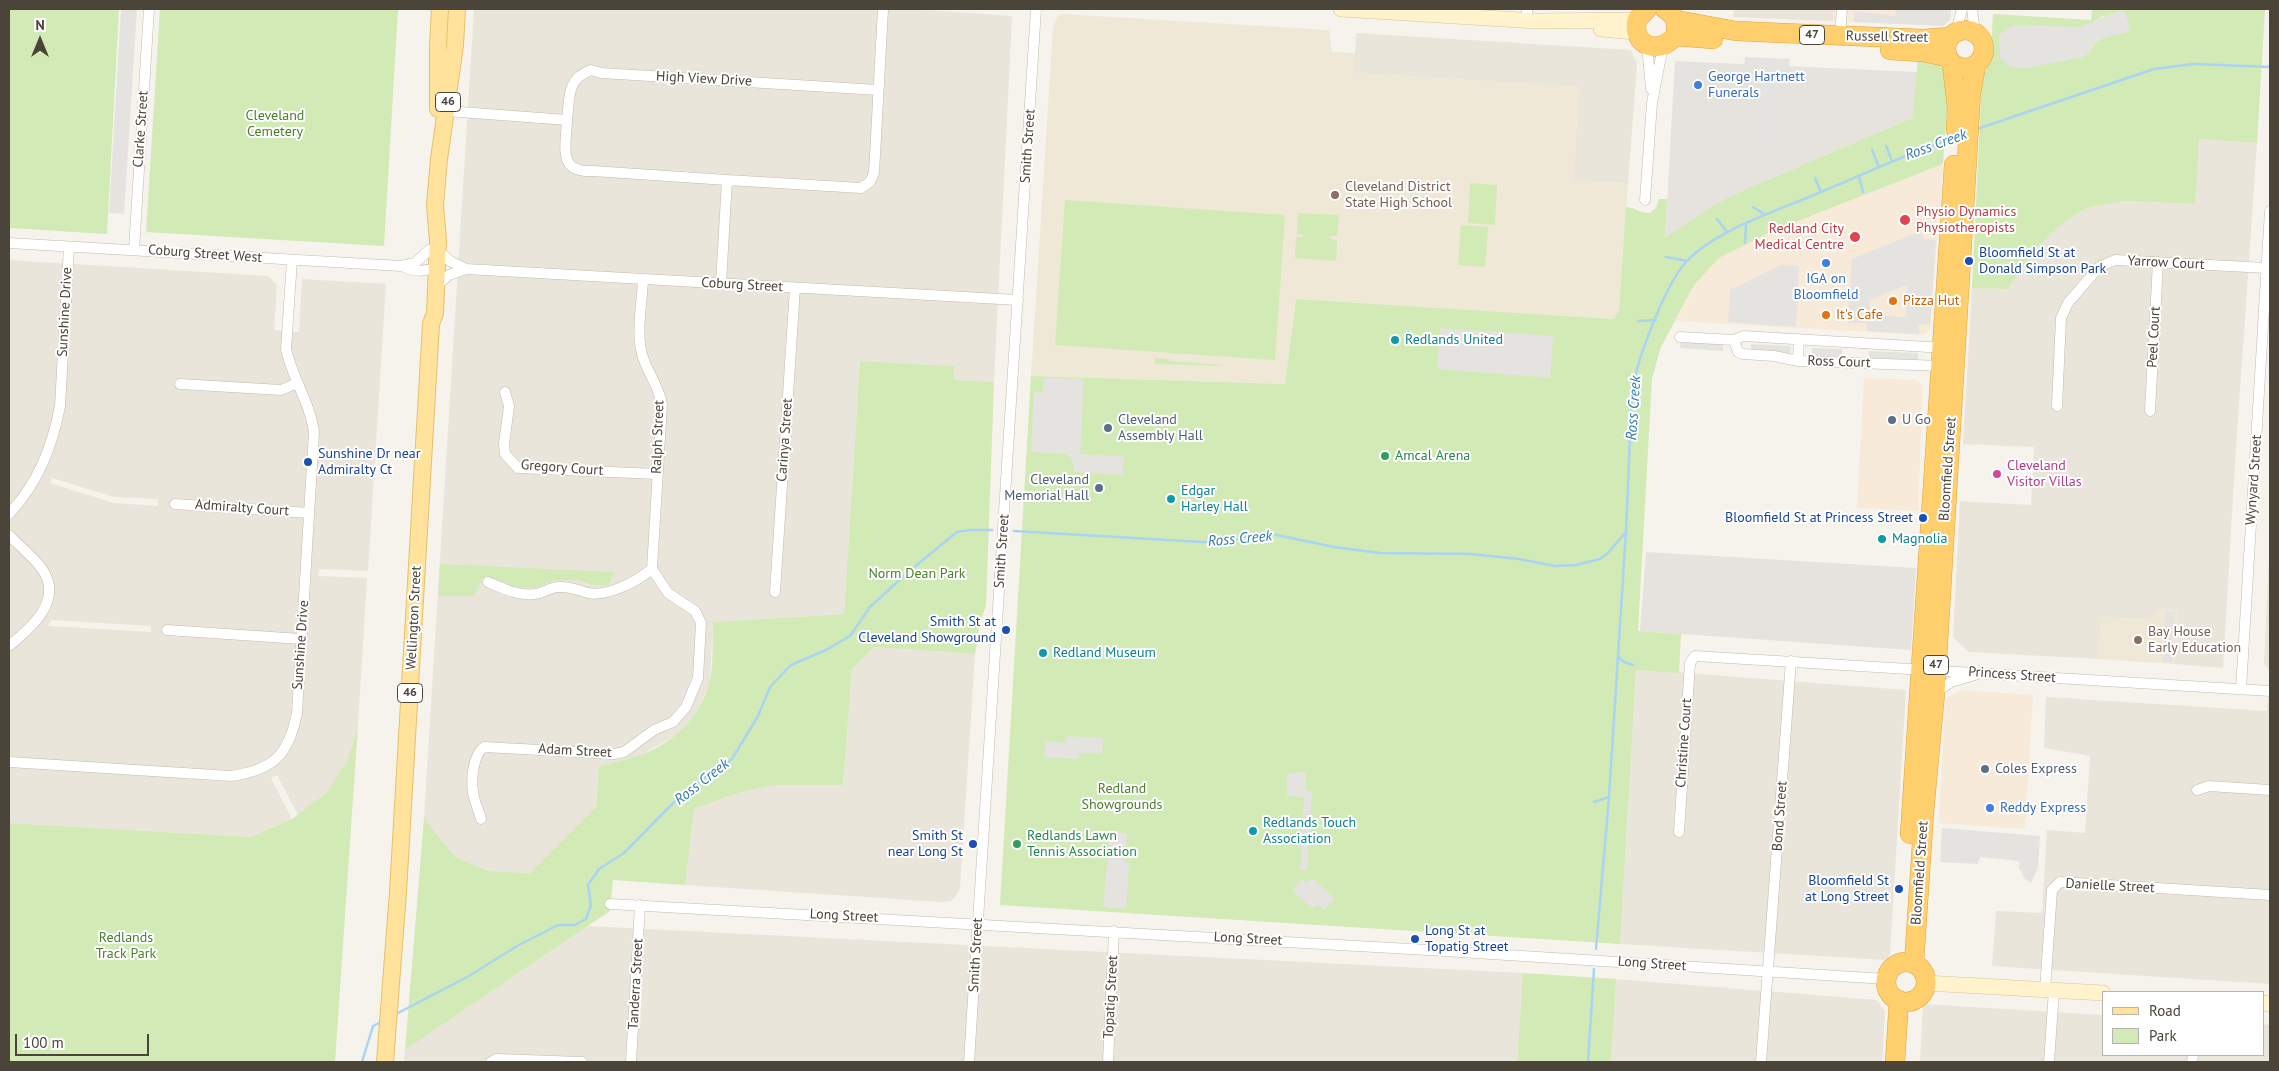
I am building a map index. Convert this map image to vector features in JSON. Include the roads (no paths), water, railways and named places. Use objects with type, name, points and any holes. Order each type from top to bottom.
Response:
[{"type":"highway","name":"Russell Street","points":[[1658,24],[1736,31],[1840,36],[1923,39],[1953,35]]},
{"type":"highway","name":"Russell Street","points":[[1658,24],[1722,41],[1923,52],[1950,60]]},
{"type":"highway","name":"47","points":[[1966,30],[1976,33],[1983,42],[1982,59],[1976,65],[1964,68],[1950,60],[1946,46],[1953,35],[1966,30]]},
{"type":"highway","name":"Bloomfield Street","points":[[1950,60],[1957,107],[1963,121]]},
{"type":"highway","name":"Bloomfield Street","points":[[1908,963],[1963,121],[1976,65]]},
{"type":"highway","name":"Bloomfield Street","points":[[1908,963],[1935,693],[1928,669]]},
{"type":"highway","points":[[1908,963],[1923,971],[1926,983],[1921,994],[1905,1001],[1889,992],[1886,979],[1891,968],[1908,963]]},
{"type":"highway","points":[[1895,1062],[1905,1001]]},
{"type":"highway","points":[[1905,1001],[1908,1062]]},
{"type":"main road","name":"Wellington Street","points":[[439,159],[438,45],[440,9]]},
{"type":"main road","name":"Wellington Street","points":[[431,324],[428,313],[433,269],[435,205],[439,159],[447,112],[457,9]]},
{"type":"main road","name":"Russell Street","points":[[1341,9],[1658,24]]},
{"type":"main road","name":"Wellington Street","points":[[385,1062],[399,872],[431,324],[435,313],[436,286],[433,269]]},
{"type":"main road","points":[[1926,983],[2102,993]]},
{"type":"street","name":"Clarke Street","points":[[134,250],[149,9]]},
{"type":"street","name":"High View Drive","points":[[878,90],[601,73],[591,70],[576,77],[571,86],[567,120],[566,159],[572,168],[579,172],[593,171],[861,188],[870,182],[874,173],[883,9]]},
{"type":"street","name":"Smith Street","points":[[969,1062],[1036,9]]},
{"type":"street","points":[[1840,36],[1842,9]]},
{"type":"street","points":[[1953,35],[1962,9]]},
{"type":"street","points":[[1972,9],[1976,33]]},
{"type":"street","points":[[1645,200],[1658,24]]},
{"type":"street","points":[[1652,102],[1658,24]]},
{"type":"street","points":[[447,112],[567,120]]},
{"type":"street","points":[[721,283],[727,180]]},
{"type":"street","name":"Wynyard Street","points":[[2241,689],[2270,211]]},
{"type":"street","name":"Coburg Street West","points":[[9,243],[401,266],[415,263],[433,250]]},
{"type":"street","name":"Sunshine Drive","points":[[9,514],[23,499],[39,475],[56,425],[60,406],[69,247]]},
{"type":"street","name":"Coburg Street","points":[[433,250],[466,269]]},
{"type":"street","name":"Sunshine Drive","points":[[9,762],[231,776],[249,774],[275,759],[284,750],[292,735],[297,713],[314,432],[310,410],[286,349],[292,260]]},
{"type":"street","name":"Yarrow Court","points":[[2057,406],[2061,318],[2068,304],[2099,267],[2115,260],[2267,268]]},
{"type":"street","name":"Peel Court","points":[[2150,411],[2158,262]]},
{"type":"street","name":"Coburg Street West","points":[[401,266],[409,270],[433,269]]},
{"type":"street","name":"Coburg Street","points":[[436,286],[448,275],[466,269],[1018,300]]},
{"type":"street","name":"Ralph Street","points":[[643,280],[640,333],[642,353],[659,389],[662,404],[652,569]]},
{"type":"street","name":"Carinya Street","points":[[775,592],[795,288]]},
{"type":"street","name":"Ross Court","points":[[1680,337],[1734,340],[1743,336],[1799,340],[1948,357]]},
{"type":"street","name":"Ross Court","points":[[1734,340],[1738,352],[1743,354],[1774,356],[1798,361],[1948,357]]},
{"type":"street","points":[[1798,361],[1799,340]]},
{"type":"street","points":[[180,384],[281,390],[298,383]]},
{"type":"street","name":"Gregory Court","points":[[505,392],[508,406],[507,430],[504,444],[505,454],[518,468],[657,474]]},
{"type":"street","name":"Admiralty Court","points":[[175,504],[309,513]]},
{"type":"street","points":[[9,535],[42,569],[48,587],[47,605],[39,618],[9,646]]},
{"type":"street","points":[[488,582],[515,594],[538,594],[556,587],[572,587],[590,593],[610,591],[642,576],[652,569]]},
{"type":"street","name":"Adam Street","points":[[481,819],[473,792],[476,758],[479,751],[484,747],[602,754],[624,752],[654,730],[673,722],[686,707],[698,678],[701,623],[695,611],[668,593],[652,569]]},
{"type":"street","points":[[167,630],[301,639]]},
{"type":"street","name":"Princess Street","points":[[1695,656],[2270,691]]},
{"type":"street","name":"Christine Court","points":[[1679,832],[1690,663],[1695,656]]},
{"type":"street","name":"Bond Street","points":[[1761,1062],[1791,661]]},
{"type":"street","points":[[1935,693],[1951,682],[1983,673]]},
{"type":"street","points":[[2197,790],[2209,786],[2270,790]]},
{"type":"street","name":"Danielle Street","points":[[2049,1062],[2052,890],[2060,882],[2270,895]]},
{"type":"street","name":"Long Street","points":[[610,904],[978,923],[1886,979]]},
{"type":"street","name":"Tanderra Street","points":[[631,1062],[640,905]]},
{"type":"street","name":"Topatig Street","points":[[1108,1062],[1114,931]]},
{"type":"street","points":[[491,1062],[496,1059],[582,1062]]},
{"type":"waterway","name":"Ross Creek","points":[[1977,129],[2154,69],[2193,64],[2270,67]]},
{"type":"waterway","name":"Ross Creek","points":[[1596,949],[1609,797],[1626,531],[1632,391],[1646,343],[1661,305],[1669,288],[1686,262],[1714,240],[1747,222],[1953,138]]},
{"type":"waterway","points":[[1886,146],[1892,161]]},
{"type":"waterway","points":[[1872,150],[1879,167]]},
{"type":"waterway","points":[[1859,176],[1863,192]]},
{"type":"waterway","points":[[1815,178],[1821,192]]},
{"type":"waterway","points":[[1753,207],[1766,215]]},
{"type":"waterway","points":[[1717,219],[1727,232]]},
{"type":"waterway","points":[[1745,243],[1746,225]]},
{"type":"waterway","points":[[1666,257],[1687,261]]},
{"type":"waterway","points":[[1638,321],[1656,320]]},
{"type":"waterway","name":"Ross Creek","points":[[398,1013],[469,976],[517,946],[558,925],[575,925],[586,919],[591,905],[588,885],[599,869],[624,853],[683,793],[732,759],[758,716],[770,687],[791,665],[826,650],[850,636],[870,607],[907,573],[957,532],[992,530]]},
{"type":"waterway","name":"Ross Creek","points":[[1014,531],[1202,542],[1228,541],[1254,534],[1267,533],[1334,547],[1380,553],[1470,554],[1519,559],[1555,566],[1576,565],[1600,559],[1608,553],[1625,533]]},
{"type":"waterway","points":[[1618,656],[1624,662],[1633,665]]},
{"type":"waterway","points":[[1594,802],[1609,797]]},
{"type":"waterway","points":[[1588,1062],[1594,969]]},
{"type":"waterway","name":"Ross Creek","points":[[362,1062],[373,1026],[379,1023]]},
{"type":"place","name":"George Hartnett Funerals","points":[[1698,85]]},
{"type":"place","name":"Cleveland District State High School","points":[[1335,195]]},
{"type":"place","name":"Physio Dynamics Physiotheropists","points":[[1905,220]]},
{"type":"place","name":"Redland City Medical Centre","points":[[1855,237]]},
{"type":"place","name":"Bloomfield St at Donald Simpson Park","points":[[1969,261]]},
{"type":"place","name":"IGA on Bloomfield","points":[[1826,263]]},
{"type":"place","name":"Pizza Hut","points":[[1893,301]]},
{"type":"place","name":"It's Cafe","points":[[1826,315]]},
{"type":"place","name":"Redlands United","points":[[1395,340]]},
{"type":"place","name":"U Go","points":[[1892,420]]},
{"type":"place","name":"Cleveland Assembly Hall","points":[[1108,428]]},
{"type":"place","name":"Amcal Arena","points":[[1385,456]]},
{"type":"place","name":"Sunshine Dr near Admiralty Ct","points":[[308,462]]},
{"type":"place","name":"Cleveland Visitor Villas","points":[[1997,474]]},
{"type":"place","name":"Cleveland Memorial Hall","points":[[1099,488]]},
{"type":"place","name":"Edgar Harley Hall","points":[[1171,499]]},
{"type":"place","name":"Bloomfield St at Princess Street","points":[[1923,518]]},
{"type":"place","name":"Magnolia","points":[[1882,539]]},
{"type":"place","name":"Smith St at Cleveland Showground","points":[[1006,630]]},
{"type":"place","name":"Bay House Early Education","points":[[2138,640]]},
{"type":"place","name":"Redland Museum","points":[[1043,653]]},
{"type":"place","name":"Coles Express","points":[[1985,769]]},
{"type":"place","name":"Reddy Express","points":[[1990,808]]},
{"type":"place","name":"Redlands Touch Association","points":[[1253,831]]},
{"type":"place","name":"Smith St near Long St","points":[[973,844]]},
{"type":"place","name":"Redlands Lawn Tennis Association","points":[[1017,844]]},
{"type":"place","name":"Bloomfield St at Long Street","points":[[1899,889]]},
{"type":"place","name":"Long St at Topatig Street","points":[[1415,939]]},
{"type":"park label","name":"Cleveland Cemetery","points":[[275,124]]},
{"type":"park label","name":"Norm Dean Park","points":[[917,574]]},
{"type":"park label","name":"Redland Showgrounds","points":[[1122,798]]},
{"type":"park label","name":"Redlands Track Park","points":[[126,946]]}]
